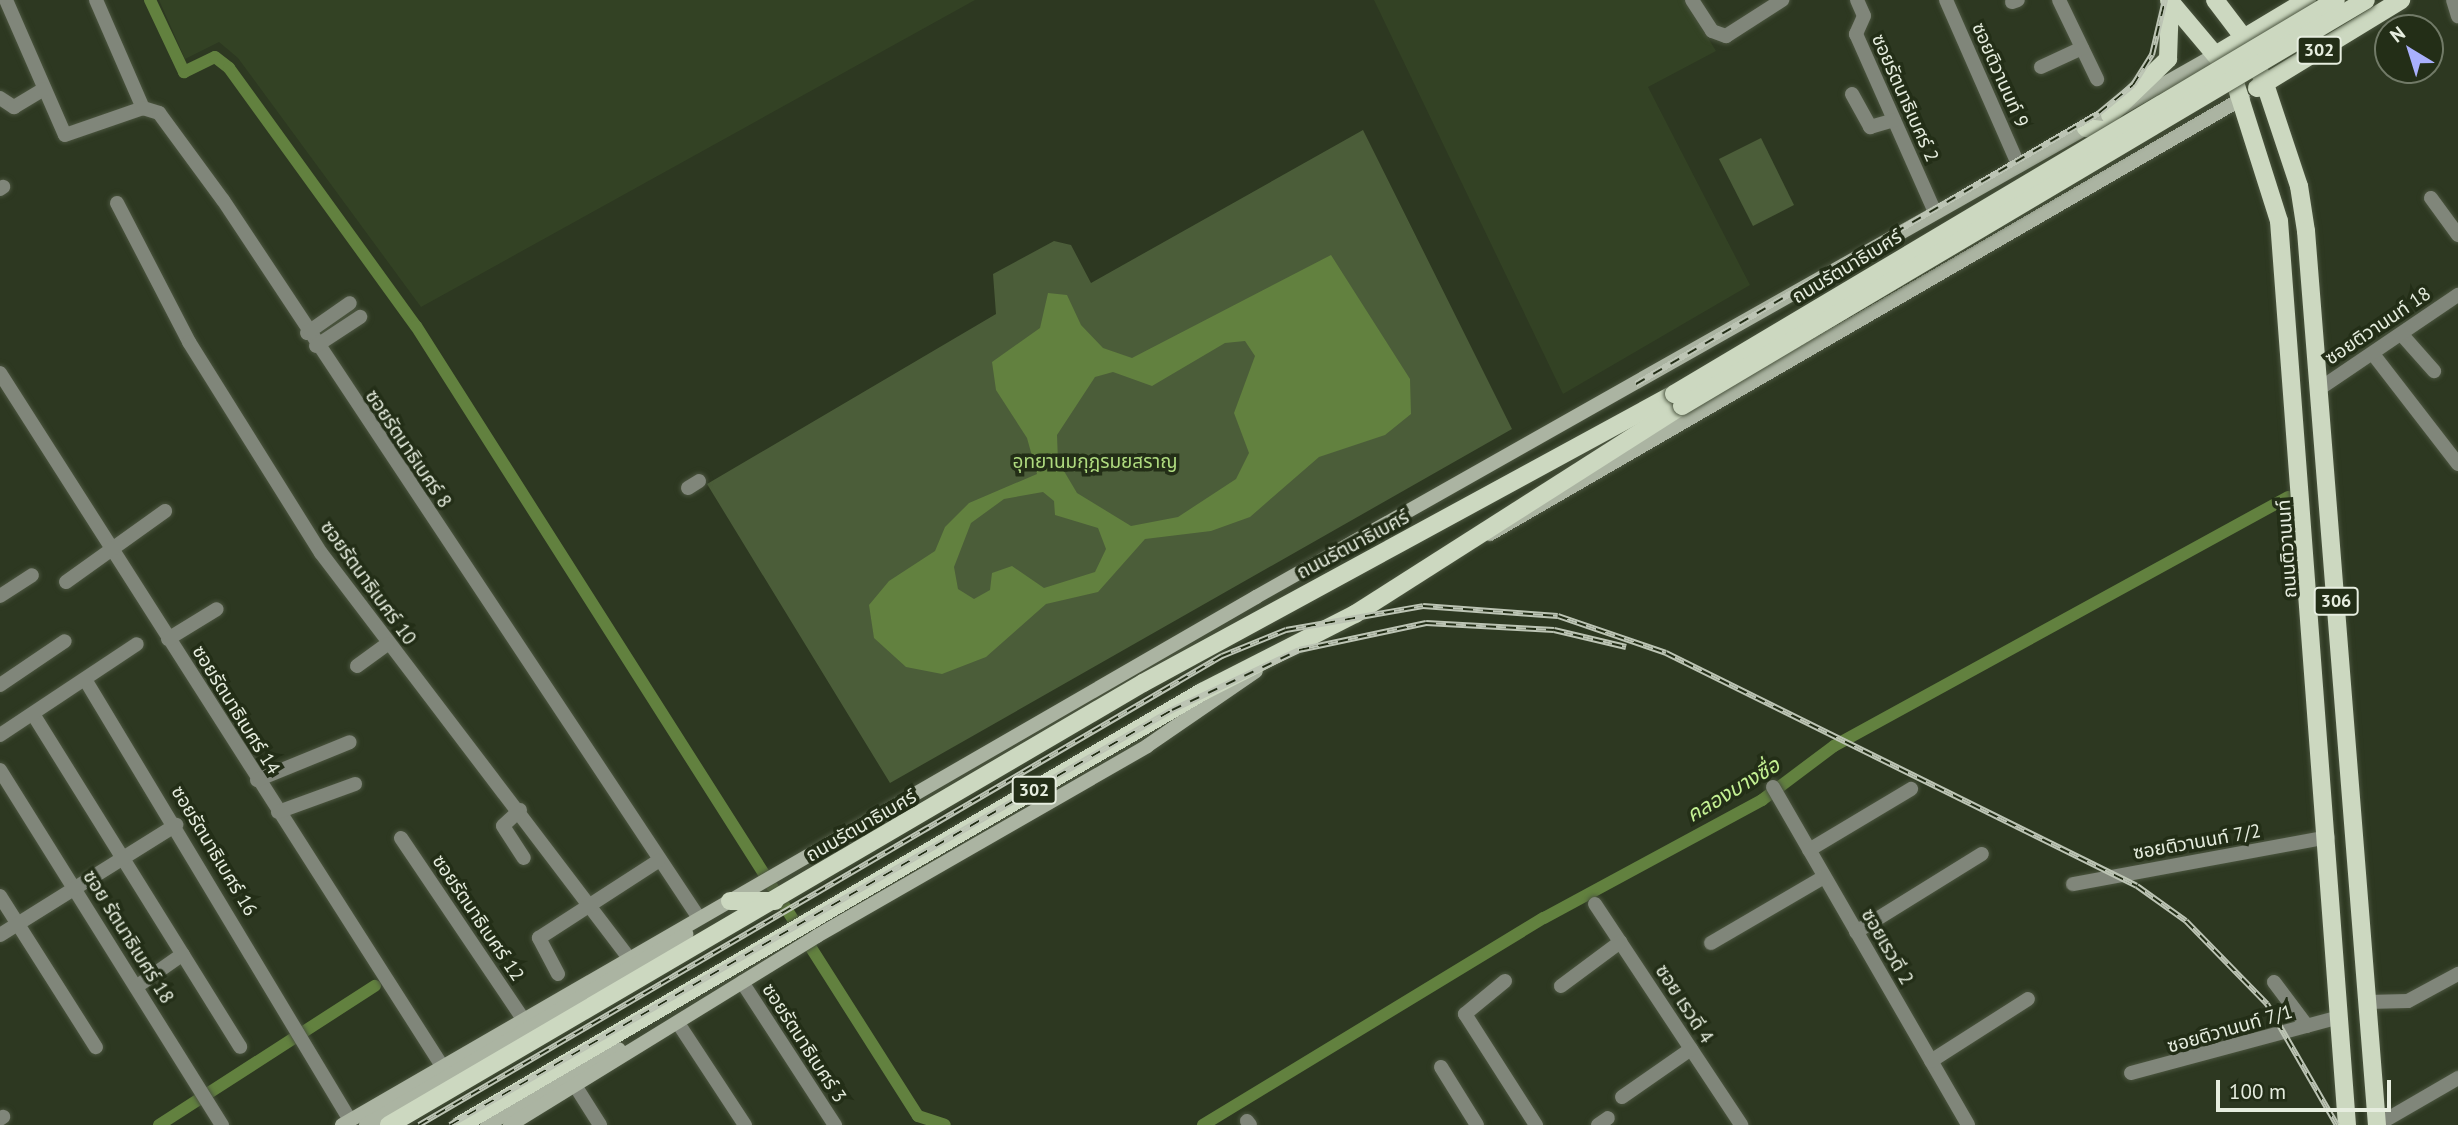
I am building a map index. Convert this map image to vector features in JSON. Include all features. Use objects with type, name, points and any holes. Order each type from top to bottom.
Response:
[{"type":"main road","name":"306","points":[[2215,0],[2244,38],[2253,55],[2299,186],[2319,389],[2377,1125]]},
{"type":"main road","name":"302","points":[[2244,38],[2308,0]]},
{"type":"main road","name":"ถนนรัตนาธิเบศร์","points":[[510,1125],[576,1087],[817,936],[994,838],[1267,664],[1472,541],[1678,400],[2336,0]]},
{"type":"main road","name":"302","points":[[2263,79],[2370,8],[2401,0]]},
{"type":"main road","points":[[2110,115],[2165,65],[2173,30],[2169,1]]},
{"type":"main road","name":"ถนนติวานนท์","points":[[2169,1],[2224,63],[2243,98],[2280,221],[2328,837],[2347,1125]]},
{"type":"main road","name":"ถนนรัตนาธิเบศร์","points":[[389,1125],[779,899],[1143,683],[1430,527],[1678,400],[2370,8]]},
{"type":"main road","points":[[2086,128],[2133,130],[2224,63],[2253,55],[2337,15],[2370,8]]},
{"type":"main road","name":"ถนนรัตนาธิเบศร์","points":[[346,1123],[768,878],[1935,212],[2110,115],[2224,63],[2244,38]]},
{"type":"main road","points":[[2224,63],[2263,79]]},
{"type":"main road","name":"ถนนรัตนาธิเบศร์","points":[[1472,541],[1508,527],[2049,214],[2243,98],[2263,79]]},
{"type":"main road","points":[[2020,165],[2042,162],[2059,172],[2063,191],[2049,214]]},
{"type":"main road","name":"ถนนรัตนาธิเบศร์","points":[[460,1125],[1202,692],[1267,664]]},
{"type":"main road","points":[[730,901],[779,899]]},
{"type":"main road","points":[[366,1125],[658,954],[703,916]]},
{"type":"main road","points":[[487,1125],[715,1000]]},
{"type":"street","points":[[6,0],[65,135],[143,108],[96,0]]},
{"type":"street","points":[[1692,0],[1712,31],[1726,36],[1783,0]]},
{"type":"street","name":"ซอยรัตนาธิเบศร์ 2","points":[[1857,0],[1864,16],[1856,34],[1935,212]]},
{"type":"street","name":"ซอยติวานนท์ 9","points":[[1946,0],[2020,165]]},
{"type":"street","points":[[2059,0],[2097,79]]},
{"type":"street","points":[[2453,0],[2458,16]]},
{"type":"street","points":[[2041,67],[2082,48]]},
{"type":"street","points":[[0,97],[14,107],[44,89]]},
{"type":"street","points":[[1852,94],[1870,127],[1894,120]]},
{"type":"street","name":"ซอยรัตนาธิเบศร์ 8","points":[[143,108],[159,113],[175,134],[658,861],[703,916]]},
{"type":"street","points":[[2431,198],[2458,235]]},
{"type":"street","name":"ซอยรัตนาธิเบศร์ 10","points":[[117,203],[189,342],[321,553],[387,644],[520,810],[629,958]]},
{"type":"street","name":"ซอยติวานนท์ 18","points":[[2319,389],[2403,336],[2458,295]]},
{"type":"street","points":[[307,333],[350,303]]},
{"type":"street","points":[[316,346],[360,317]]},
{"type":"street","points":[[2403,336],[2434,371]]},
{"type":"street","points":[[2373,354],[2458,464]]},
{"type":"street","name":"ซอยรัตนาธิเบศร์ 14","points":[[0,373],[257,780],[442,1066]]},
{"type":"street","points":[[66,582],[113,550],[116,541],[165,511]]},
{"type":"street","points":[[0,596],[32,575]]},
{"type":"street","points":[[168,639],[217,609]]},
{"type":"street","points":[[0,685],[65,641]]},
{"type":"street","points":[[0,735],[86,681],[137,644]]},
{"type":"street","points":[[357,666],[387,644]]},
{"type":"street","name":"ซอยรัตนาธิเบศร์ 16","points":[[86,681],[288,1010],[301,1044],[346,1123]]},
{"type":"street","points":[[33,714],[125,856],[240,1047]]},
{"type":"street","points":[[257,780],[350,742]]},
{"type":"street","name":"ซอย รัตนาธิเบศร์ 18","points":[[0,771],[75,887],[195,1086],[222,1125]]},
{"type":"street","points":[[278,812],[355,784]]},
{"type":"street","name":"ซอยเรวดี 2","points":[[1773,787],[1967,1125]]},
{"type":"street","points":[[1809,850],[1911,789]]},
{"type":"street","points":[[520,810],[503,826],[524,858]]},
{"type":"street","points":[[0,935],[176,825]]},
{"type":"street","name":"ซอยติวานนท์ 7/2","points":[[2073,884],[2328,837]]},
{"type":"street","name":"ซอยรัตนาธิเบศร์ 12","points":[[401,838],[523,1019]]},
{"type":"street","points":[[1856,932],[1982,854]]},
{"type":"street","points":[[558,974],[538,940],[589,903],[658,861]]},
{"type":"street","points":[[1711,943],[1824,877]]},
{"type":"street","points":[[0,896],[96,1047]]},
{"type":"street","name":"ซอย เรวดี 4","points":[[1595,904],[1741,1125]]},
{"type":"street","points":[[1562,986],[1620,942]]},
{"type":"street","points":[[136,987],[183,954]]},
{"type":"street","points":[[2367,1002],[2408,1001],[2458,974]]},
{"type":"street","points":[[1505,981],[1465,1014],[1536,1125]]},
{"type":"street","name":"ซอยรัตนาธิเบศร์ 3","points":[[742,982],[835,1125]]},
{"type":"street","points":[[2274,982],[2307,1026]]},
{"type":"street","points":[[1931,1061],[2028,999]]},
{"type":"street","name":"ซอยติวานนท์ 7/1","points":[[2131,1073],[2340,1017]]},
{"type":"street","points":[[678,1023],[745,1125]]},
{"type":"street","points":[[1622,1097],[1691,1049]]},
{"type":"street","points":[[1441,1067],[1477,1125]]},
{"type":"street","points":[[2377,1125],[2458,1078]]},
{"type":"street","points":[[576,1087],[600,1125]]},
{"type":"shaded area","points":[[159,0],[975,0],[421,307],[238,58],[219,42],[185,59]]},
{"type":"shaded area","points":[[1374,0],[1685,0],[1716,51],[1648,87],[1750,285],[1563,394]]},
{"type":"shaded area","points":[[1331,255],[1410,379],[1411,414],[1385,435],[1319,457],[1250,517],[1211,531],[1145,539],[1098,592],[1046,604],[986,657],[942,674],[906,667],[874,638],[869,605],[889,581],[935,551],[945,527],[969,503],[1037,474],[1027,438],[996,390],[992,362],[1040,328],[1048,293],[1067,295],[1081,325],[1103,348],[1132,358]],"holes":[[[1245,341],[1255,356],[1234,413],[1249,453],[1236,479],[1178,517],[1131,526],[1077,493],[1058,461],[1057,435],[1095,377],[1113,372],[1152,386],[1225,343]],[[1043,492],[1054,501],[1055,515],[1098,528],[1106,549],[1095,572],[1044,588],[1012,566],[992,573],[990,590],[974,599],[958,589],[954,567],[971,523],[1004,499]]]},
{"type":"green space","name":"อุทยานมกุฎรมยสราญ","points":[[1363,130],[1512,429],[890,783],[707,484],[996,314],[993,274],[1054,241],[1071,245],[1091,283]]},
{"type":"green space","points":[[1761,138],[1794,205],[1753,226],[1719,159]]},
{"type":"waterway","points":[[150,0],[184,72],[215,57],[229,68],[416,326],[918,1116],[945,1125]]},
{"type":"waterway","name":"คลองบางซื่อ","points":[[1203,1125],[1544,918],[1762,800],[1834,746],[2288,497]]},
{"type":"waterway","points":[[159,1125],[375,986]]},
{"type":"railway","points":[[1636,384],[2099,113],[2133,85],[2152,55],[2165,0]]},
{"type":"railway","points":[[419,1125],[1222,656],[1286,630],[1423,606],[1558,616],[1666,653],[2137,886],[2186,921],[2267,1004],[2337,1125]]},
{"type":"railway","points":[[450,1125],[1172,710],[1299,650],[1426,623],[1554,630],[1626,647]]}]
